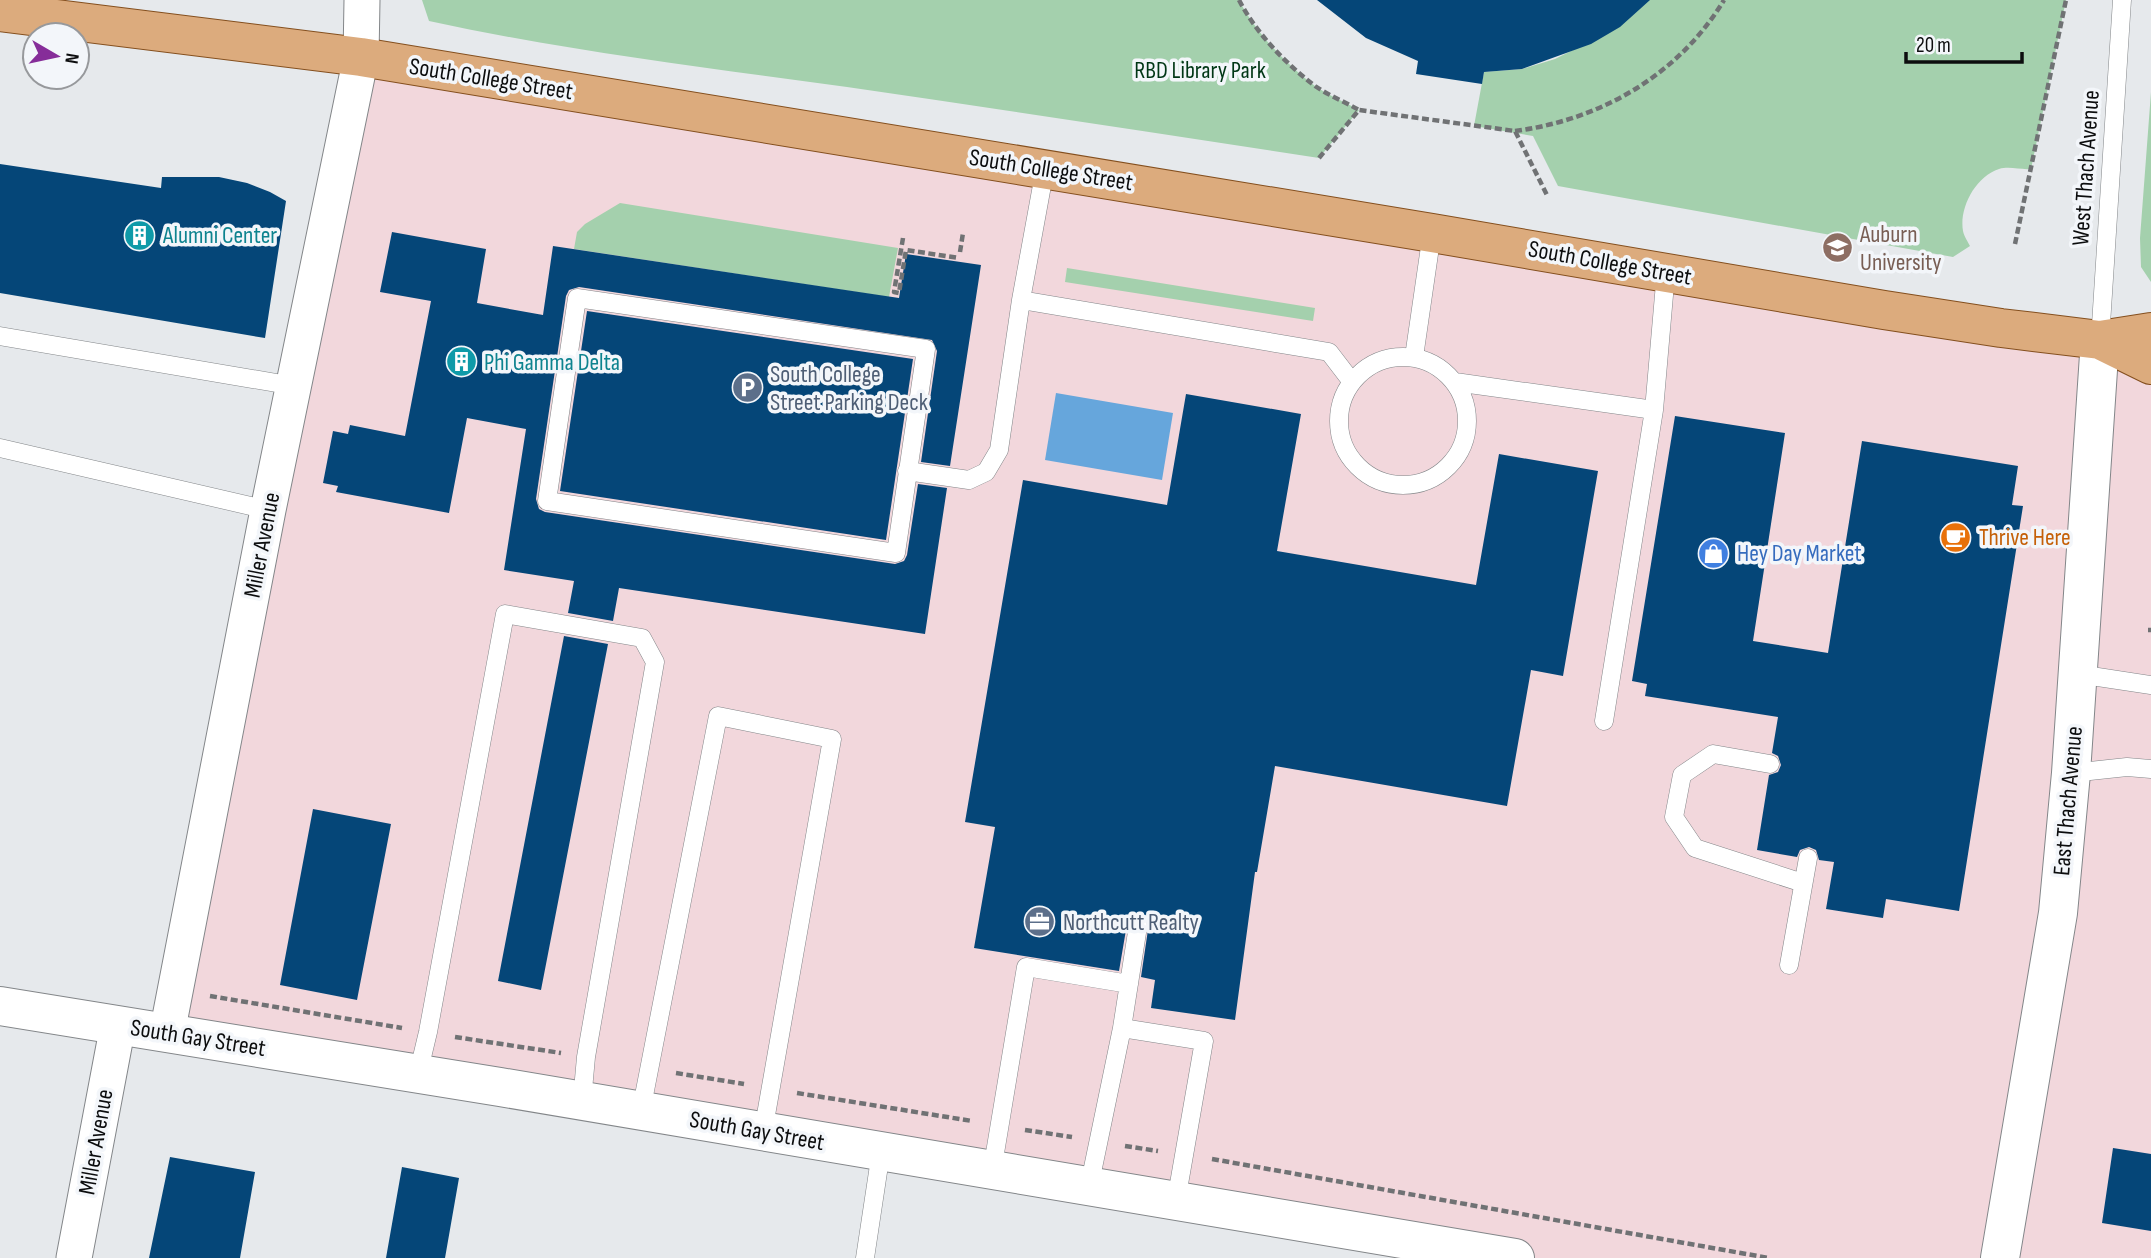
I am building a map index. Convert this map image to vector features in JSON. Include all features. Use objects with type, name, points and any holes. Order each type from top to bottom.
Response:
[{"type":"main road","name":"South College Street","points":[[0,12],[361,57],[1884,310],[2099,340],[2151,332]]},
{"type":"main road","name":"South College Street","points":[[2099,340],[2151,365]]},
{"type":"street","name":"Miller Avenue","points":[[167,1033],[268,510],[361,57],[362,0]]},
{"type":"street","name":"East Thach Avenue","points":[[2000,1258],[2058,913],[2071,773],[2099,340]]},
{"type":"street","name":"South Gay Street","points":[[0,1006],[1515,1258]]},
{"type":"street","name":"Miller Avenue","points":[[74,1258],[118,1025]]},
{"type":"lane","name":"West Thach Avenue","points":[[2099,340],[2122,0]]},
{"type":"lane","points":[[907,471],[969,480],[986,471],[999,450],[1021,300],[1045,169]]},
{"type":"lane","points":[[1414,357],[1432,233]]},
{"type":"lane","points":[[1604,721],[1654,410],[1666,272]]},
{"type":"lane","points":[[577,298],[926,349],[907,471],[896,553],[547,501],[577,298]]},
{"type":"lane","points":[[1021,300],[1329,352],[1352,382]]},
{"type":"lane","points":[[0,336],[294,386]]},
{"type":"lane","points":[[1414,357],[1437,366],[1455,382],[1466,404],[1467,430],[1459,455],[1441,474],[1417,485],[1391,485],[1367,475],[1348,456],[1339,431],[1340,405],[1352,382],[1369,366],[1391,358],[1414,357]]},
{"type":"lane","points":[[1455,382],[1654,410]]},
{"type":"lane","points":[[0,448],[268,510]]},
{"type":"lane","points":[[418,1074],[505,614],[642,638],[655,662],[586,1057],[582,1101]]},
{"type":"lane","points":[[2078,674],[2151,685]]},
{"type":"lane","points":[[641,1111],[718,716],[832,739],[763,1132]]},
{"type":"lane","points":[[1770,764],[1713,754],[1682,775],[1674,817],[1695,848],[1803,883]]},
{"type":"lane","points":[[2071,773],[2127,767],[2151,769]]},
{"type":"lane","points":[[1789,965],[1808,858]]},
{"type":"lane","points":[[1089,1187],[1122,1028],[1138,926]]},
{"type":"lane","points":[[992,1171],[1026,967],[1129,984]]},
{"type":"lane","points":[[1122,1028],[1204,1041],[1176,1201]]},
{"type":"lane","points":[[865,1258],[881,1152]]},
{"type":"path","points":[[1239,0],[1249,20],[1283,58],[1317,87],[1359,110],[1515,131],[1541,128],[1578,117],[1618,100],[1652,78],[1687,48],[1724,0]]},
{"type":"path","points":[[2015,244],[2066,0]]},
{"type":"path","points":[[1319,158],[1359,110]]},
{"type":"path","points":[[1515,131],[1547,195]]},
{"type":"path","points":[[903,238],[894,292],[899,293],[906,250],[960,255],[963,233]]},
{"type":"shaded area","points":[[361,57],[2151,365],[2151,1258],[1515,1258],[167,1033]]},
{"type":"green space","name":"RBD Library Park","points":[[422,0],[1239,0],[1263,36],[1293,68],[1320,89],[1359,110],[1319,158],[638,58],[481,32],[429,21]]},
{"type":"green space","points":[[1648,0],[2066,0],[2031,169],[1999,169],[1990,173],[1976,186],[1966,203],[1962,222],[1970,246],[1953,257],[1558,186],[1533,136],[1474,126],[1484,72],[1522,69],[1555,59],[1619,27]]},
{"type":"green space","points":[[2151,92],[2151,282],[2141,267],[2140,238]]},
{"type":"green space","points":[[620,203],[898,248],[889,297],[574,249],[577,232],[585,224]]},
{"type":"green space","points":[[1067,268],[1315,308],[1313,321],[1065,282]]},
{"type":"water","points":[[1056,393],[1173,413],[1162,480],[1045,460]]},
{"type":"building","points":[[1317,0],[1650,0],[1620,27],[1591,44],[1522,69],[1484,72],[1482,84],[1416,74],[1418,61],[1366,38]]},
{"type":"building","name":"Alumni Center","points":[[0,164],[161,188],[162,177],[219,177],[247,183],[286,201],[265,338],[0,293]]},
{"type":"building","points":[[392,232],[486,249],[477,303],[543,315],[553,246],[899,298],[906,254],[981,265],[950,466],[921,462],[937,351],[932,340],[579,287],[569,290],[566,296],[536,499],[539,509],[895,564],[904,561],[907,555],[918,484],[947,488],[925,634],[619,588],[613,621],[568,613],[574,581],[504,570],[526,429],[467,418],[449,513],[336,492],[338,486],[323,483],[333,431],[348,434],[350,425],[405,436],[431,301],[380,292]]},
{"type":"building","points":[[587,311],[913,359],[886,540],[560,491]]},
{"type":"building","points":[[1186,394],[1301,414],[1277,551],[1476,585],[1499,454],[1598,471],[1563,676],[1531,670],[1507,806],[1275,766],[1255,872],[1235,1020],[1151,1008],[1155,980],[1141,977],[1149,923],[1140,915],[1133,916],[1127,924],[1119,971],[974,948],[995,827],[965,822],[1023,480],[1167,505]]},
{"type":"building","points":[[1675,416],[1785,433],[1753,641],[1828,653],[1862,441],[2018,466],[2012,505],[2023,506],[1959,911],[1886,899],[1883,918],[1826,909],[1834,862],[1819,860],[1816,850],[1809,847],[1800,850],[1797,857],[1757,850],[1769,775],[1778,772],[1781,765],[1778,756],[1772,753],[1778,717],[1645,696],[1647,684],[1632,681]]},
{"type":"building","points":[[564,636],[608,644],[541,990],[498,981]]},
{"type":"building","points":[[313,809],[391,824],[357,1000],[280,985]]},
{"type":"building","points":[[2113,1148],[2151,1154],[2151,1231],[2102,1223]]},
{"type":"building","points":[[170,1157],[255,1172],[240,1258],[149,1258]]},
{"type":"building","points":[[402,1167],[459,1178],[445,1258],[386,1258]]},
{"type":"place","name":"Alumni Center","points":[[140,235]]},
{"type":"place","name":"Auburn University","points":[[1837,248]]},
{"type":"place","name":"Phi Gamma Delta","points":[[461,362]]},
{"type":"place","name":"South College Street Parking Deck","points":[[747,388]]},
{"type":"place","name":"Thrive Here","points":[[1956,537]]},
{"type":"place","name":"Hey Day Market","points":[[1714,553]]},
{"type":"place","name":"Northcutt Realty","points":[[1040,922]]}]
